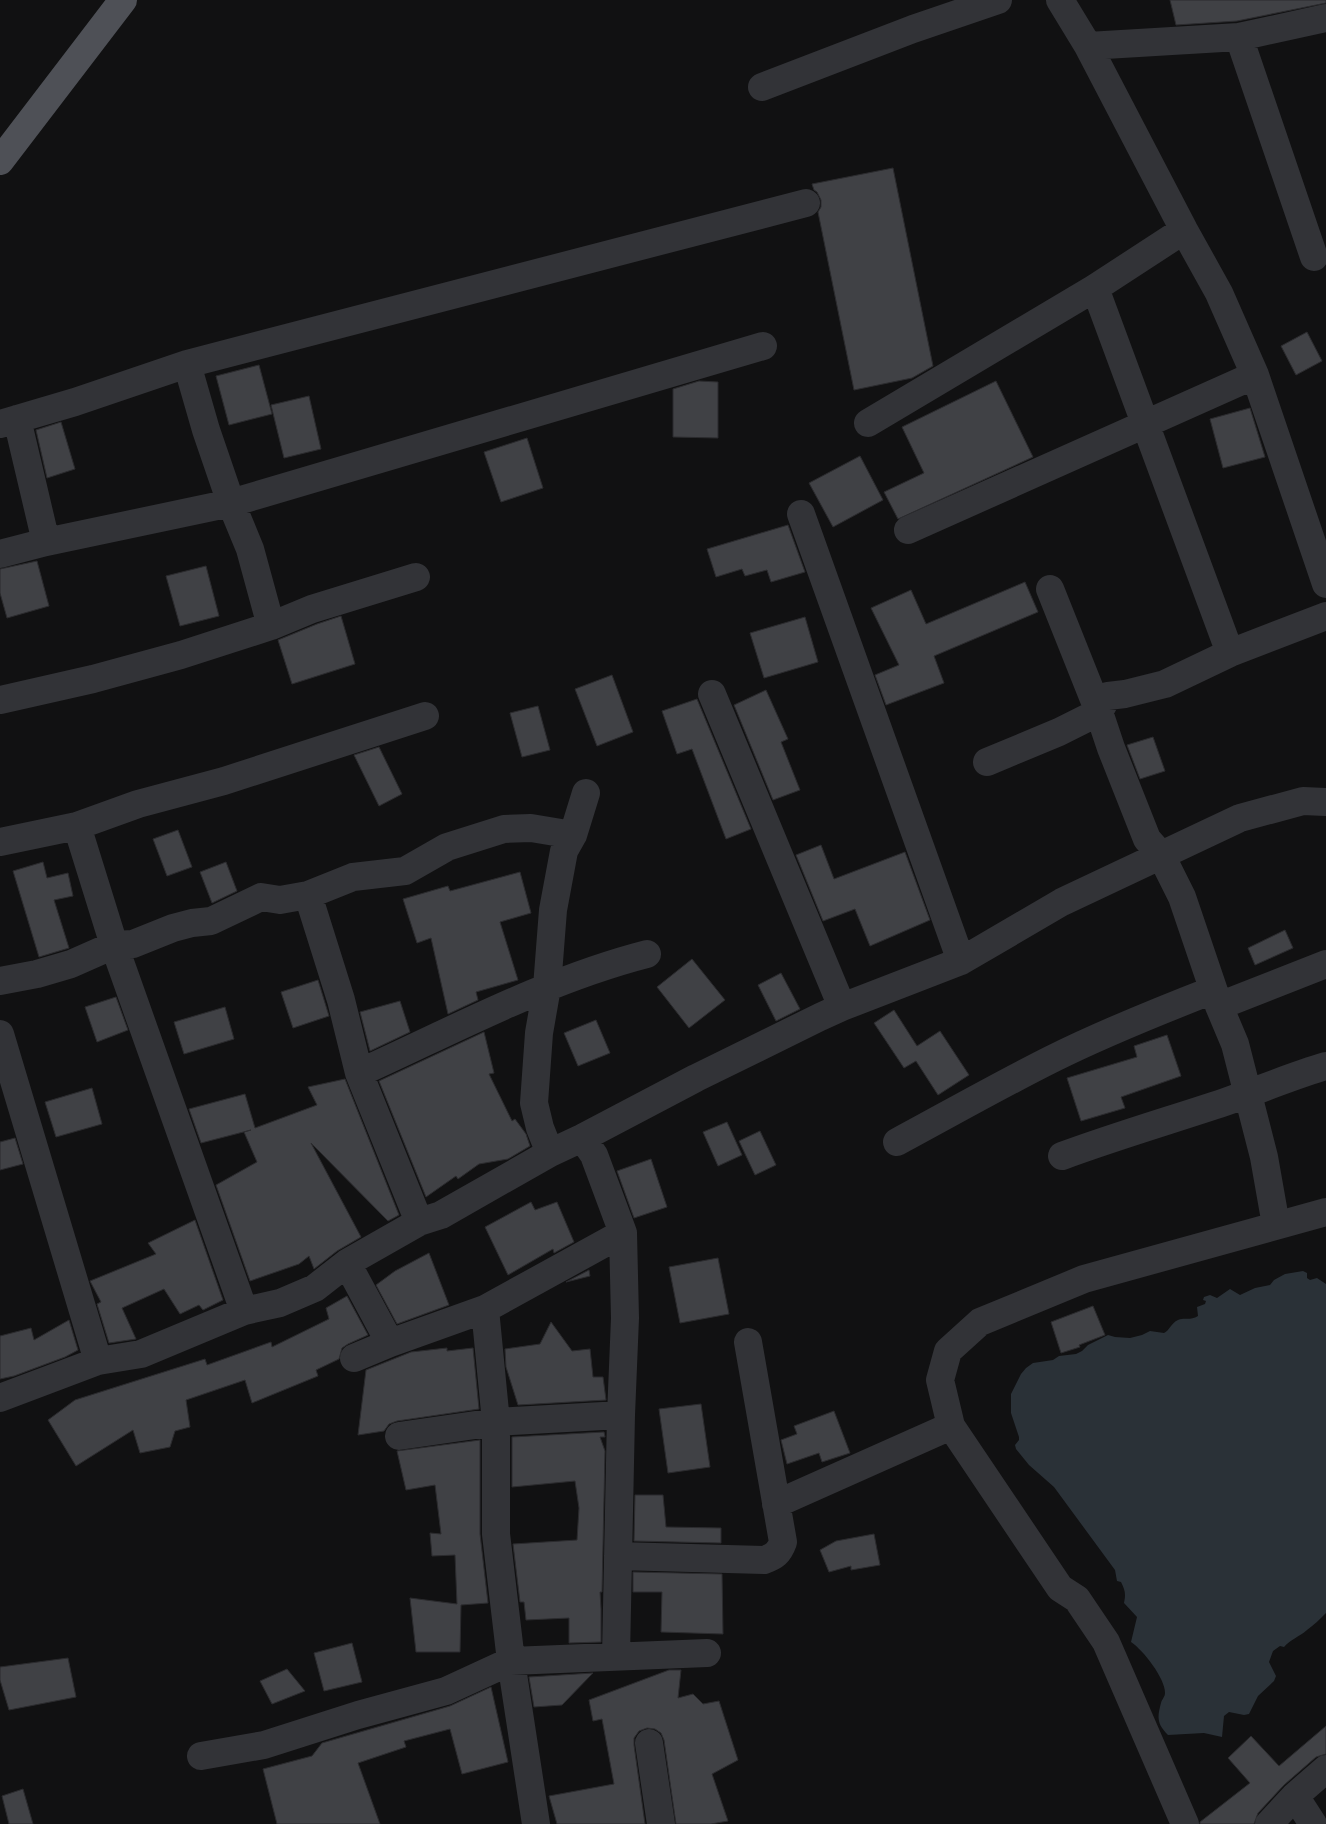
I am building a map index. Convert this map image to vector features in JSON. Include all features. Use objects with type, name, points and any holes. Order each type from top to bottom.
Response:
[{"type":"main road","points":[[1,156],[123,0]]},
{"type":"street","points":[[762,87],[913,29],[998,0]]},
{"type":"street","points":[[1060,0],[1088,46],[1219,293],[1255,375],[1326,584]]},
{"type":"street","points":[[1088,46],[1239,37],[1326,18]]},
{"type":"street","points":[[1239,37],[1314,257]]},
{"type":"street","points":[[46,542],[8,421],[75,402],[187,364],[806,203]]},
{"type":"street","points":[[868,423],[1095,288],[1184,230]]},
{"type":"street","points":[[1095,288],[1230,653]]},
{"type":"street","points":[[0,554],[46,542],[231,503],[763,346]]},
{"type":"street","points":[[187,364],[206,430],[231,503],[250,549],[271,626]]},
{"type":"street","points":[[908,530],[1255,375]]},
{"type":"street","points":[[801,514],[961,961]]},
{"type":"street","points":[[0,700],[93,679],[181,656],[271,626],[312,609],[416,577]]},
{"type":"street","points":[[1050,589],[1100,712],[1111,748],[1147,839],[1161,854],[1182,897],[1216,998],[1235,1044],[1264,1157],[1276,1224]]},
{"type":"street","points":[[987,762],[1100,712],[1108,696],[1125,694],[1165,684],[1230,653],[1326,616]]},
{"type":"street","points":[[712,694],[842,1006]]},
{"type":"street","points":[[0,842],[76,826],[138,804],[224,782],[425,716]]},
{"type":"street","points":[[550,1153],[540,1128],[534,1103],[539,1032],[547,987],[553,910],[564,850],[573,835],[586,793]]},
{"type":"street","points":[[0,1398],[98,1361],[141,1354],[244,1311],[280,1303],[315,1288],[347,1263],[419,1222],[441,1215],[550,1153],[842,1006],[961,961],[1062,902],[1240,818],[1302,801],[1326,802]]},
{"type":"street","points":[[76,826],[114,945],[244,1311]]},
{"type":"street","points":[[0,981],[37,974],[71,964],[114,945],[132,944],[173,928],[192,923],[212,921],[261,897],[280,900],[308,895],[354,878],[405,871],[447,847],[504,829],[531,828],[573,835]]},
{"type":"street","points":[[308,895],[341,1000],[360,1073],[419,1222]]},
{"type":"street","points":[[360,1073],[547,987],[614,963],[647,954]]},
{"type":"street","points":[[897,1142],[1054,1058],[1149,1014],[1216,998],[1326,964]]},
{"type":"street","points":[[0,1034],[98,1361]]},
{"type":"street","points":[[1062,1156],[1110,1138],[1248,1094],[1292,1076],[1326,1066]]},
{"type":"street","points":[[582,1138],[594,1154],[624,1233],[625,1318],[616,1656]]},
{"type":"street","points":[[1185,1824],[1106,1642],[1077,1599],[1060,1588],[951,1426],[940,1380],[948,1351],[980,1322],[1084,1279],[1276,1224],[1326,1212]]},
{"type":"street","points":[[354,1358],[485,1309],[624,1233]]},
{"type":"street","points":[[347,1263],[390,1343]]},
{"type":"street","points":[[485,1309],[496,1422],[496,1534],[511,1661],[536,1824]]},
{"type":"street","points":[[618,1556],[764,1560],[780,1552],[783,1542],[748,1342]]},
{"type":"street","points":[[399,1436],[496,1422],[621,1415]]},
{"type":"street","points":[[776,1504],[951,1426]]},
{"type":"street","points":[[201,1756],[264,1745],[358,1715],[446,1691],[511,1661],[707,1653]]},
{"type":"street","points":[[649,1743],[661,1824]]},
{"type":"street","points":[[1269,1824],[1295,1796],[1326,1769]]},
{"type":"street","points":[[1295,1796],[1313,1824]]},
{"type":"shaded area","points":[[1303,1271],[1307,1273],[1307,1278],[1310,1280],[1317,1278],[1326,1284],[1326,1613],[1284,1647],[1280,1646],[1273,1651],[1269,1662],[1276,1676],[1274,1681],[1258,1696],[1249,1714],[1229,1712],[1224,1716],[1222,1737],[1204,1733],[1168,1735],[1160,1724],[1159,1717],[1161,1703],[1165,1694],[1164,1687],[1152,1665],[1131,1642],[1137,1617],[1124,1603],[1125,1595],[1121,1582],[1117,1581],[1115,1570],[1054,1487],[1029,1465],[1016,1449],[1015,1445],[1019,1437],[1011,1413],[1011,1394],[1021,1374],[1033,1363],[1053,1360],[1059,1356],[1076,1354],[1088,1345],[1108,1335],[1130,1338],[1150,1331],[1164,1333],[1178,1320],[1198,1316],[1197,1307],[1205,1304],[1204,1297],[1210,1295],[1217,1298],[1230,1289],[1240,1295],[1255,1288],[1270,1285],[1274,1280],[1285,1274]]},
{"type":"building","points":[[1170,0],[1326,0],[1326,3],[1237,21],[1176,25]]},
{"type":"building","points":[[893,168],[933,366],[912,378],[854,390],[818,212],[821,207],[821,200],[812,184]]},
{"type":"building","points":[[1307,332],[1322,361],[1296,375],[1281,346]]},
{"type":"building","points":[[259,365],[272,414],[229,425],[216,376]]},
{"type":"building","points":[[699,381],[718,382],[718,438],[673,437],[673,389]]},
{"type":"building","points":[[996,381],[1033,457],[898,519],[884,492],[924,473],[902,427]]},
{"type":"building","points":[[309,396],[321,449],[284,458],[271,405]]},
{"type":"building","points":[[1250,408],[1265,457],[1223,468],[1210,419]]},
{"type":"building","points":[[61,422],[75,469],[47,478],[36,430]]},
{"type":"building","points":[[527,438],[543,488],[501,502],[484,452]]},
{"type":"building","points":[[860,456],[883,500],[833,527],[809,483]]},
{"type":"building","points":[[788,525],[805,572],[771,582],[767,570],[745,576],[742,569],[716,577],[707,549]]},
{"type":"building","points":[[37,561],[49,606],[7,618],[0,593],[0,569]]},
{"type":"building","points":[[206,566],[219,616],[180,626],[166,576]]},
{"type":"building","points":[[1025,582],[1038,612],[934,656],[944,683],[886,705],[875,675],[899,665],[871,608],[911,590],[926,624]]},
{"type":"building","points":[[341,616],[355,664],[292,684],[278,640]]},
{"type":"building","points":[[805,617],[818,662],[764,678],[750,633]]},
{"type":"building","points":[[612,675],[633,732],[597,746],[575,689]]},
{"type":"building","points":[[766,690],[788,739],[781,742],[800,790],[773,800],[734,705]]},
{"type":"building","points":[[697,699],[751,829],[726,839],[692,749],[677,754],[662,711]]},
{"type":"building","points":[[538,706],[550,750],[522,757],[510,713]]},
{"type":"building","points":[[1153,737],[1165,771],[1140,779],[1127,745]]},
{"type":"building","points":[[379,747],[402,794],[379,806],[354,755]]},
{"type":"building","points":[[178,830],[192,867],[167,876],[153,839]]},
{"type":"building","points":[[821,845],[834,879],[905,852],[930,920],[870,946],[855,909],[823,921],[796,855]]},
{"type":"building","points":[[43,862],[47,878],[68,873],[73,896],[54,900],[69,948],[39,957],[13,871]]},
{"type":"building","points":[[226,862],[237,891],[212,903],[200,872]]},
{"type":"building","points":[[520,872],[531,913],[500,922],[518,980],[476,992],[478,1000],[448,1014],[431,938],[417,943],[403,899],[448,886],[450,891]]},
{"type":"building","points":[[1285,930],[1293,948],[1255,965],[1248,948]]},
{"type":"building","points":[[692,959],[725,1000],[689,1028],[657,987]]},
{"type":"building","points":[[781,973],[800,1009],[776,1021],[758,985]]},
{"type":"building","points":[[318,980],[329,1016],[293,1028],[281,992]]},
{"type":"building","points":[[116,997],[128,1030],[97,1042],[85,1007]]},
{"type":"building","points":[[400,1001],[410,1032],[370,1051],[360,1012]]},
{"type":"building","points":[[225,1007],[234,1039],[184,1054],[174,1022]]},
{"type":"building","points":[[894,1010],[917,1046],[940,1031],[969,1075],[938,1095],[916,1061],[904,1068],[874,1023]]},
{"type":"building","points":[[596,1020],[610,1053],[578,1066],[564,1033]]},
{"type":"building","points":[[484,1032],[494,1073],[489,1074],[512,1121],[515,1119],[526,1134],[530,1146],[508,1159],[479,1164],[458,1179],[456,1176],[426,1197],[379,1081]]},
{"type":"building","points":[[1167,1035],[1181,1076],[1121,1097],[1125,1108],[1081,1121],[1067,1078],[1137,1057],[1134,1046]]},
{"type":"building","points":[[345,1079],[399,1215],[388,1221],[311,1143],[361,1237],[337,1251],[314,1269],[309,1256],[299,1264],[250,1281],[216,1185],[257,1162],[244,1132],[251,1130],[201,1143],[189,1109],[245,1094],[255,1128],[317,1105],[308,1087]]},
{"type":"building","points":[[92,1088],[102,1124],[56,1137],[45,1102]]},
{"type":"building","points":[[727,1122],[742,1155],[718,1166],[703,1132]]},
{"type":"building","points":[[760,1131],[776,1165],[755,1175],[739,1141]]},
{"type":"building","points":[[15,1138],[23,1164],[0,1170],[0,1142]]},
{"type":"building","points":[[651,1159],[667,1207],[634,1218],[617,1171]]},
{"type":"building","points":[[531,1202],[535,1210],[557,1202],[574,1242],[554,1253],[553,1249],[508,1275],[485,1227]]},
{"type":"building","points":[[195,1220],[223,1300],[203,1310],[199,1305],[180,1314],[164,1289],[122,1308],[136,1339],[109,1343],[97,1304],[101,1302],[90,1281],[156,1254],[148,1243]]},
{"type":"building","points":[[429,1253],[449,1305],[397,1324],[376,1285],[395,1271]]},
{"type":"building","points":[[718,1258],[729,1314],[680,1323],[669,1267]]},
{"type":"building","points":[[589,1270],[590,1276],[566,1282]]},
{"type":"building","points":[[347,1296],[368,1335],[342,1348],[339,1359],[316,1370],[318,1376],[252,1403],[245,1380],[186,1400],[190,1427],[175,1431],[170,1447],[140,1453],[133,1430],[76,1466],[48,1420],[75,1400],[205,1359],[207,1365],[271,1342],[272,1347],[329,1319],[326,1308]]},
{"type":"building","points":[[1093,1306],[1105,1335],[1079,1345],[1080,1347],[1061,1353],[1051,1322]]},
{"type":"building","points":[[69,1320],[78,1350],[65,1357],[14,1376],[0,1379],[0,1336],[31,1328],[34,1340]]},
{"type":"building","points":[[551,1322],[572,1351],[590,1349],[593,1377],[603,1377],[606,1400],[518,1405],[506,1367],[505,1349],[540,1344]]},
{"type":"building","points":[[447,1348],[447,1351],[473,1348],[479,1409],[397,1421],[389,1424],[384,1431],[358,1435],[366,1370],[411,1352]]},
{"type":"building","points":[[701,1404],[710,1467],[668,1473],[659,1409]]},
{"type":"building","points":[[834,1411],[850,1453],[822,1462],[819,1453],[787,1464],[781,1440],[797,1434],[794,1426]]},
{"type":"building","points":[[604,1432],[605,1437],[600,1437],[605,1451],[602,1592],[600,1592],[601,1642],[569,1643],[569,1618],[526,1620],[524,1602],[520,1602],[513,1544],[577,1540],[579,1508],[575,1481],[512,1487],[512,1437]]},
{"type":"building","points":[[480,1440],[480,1534],[488,1603],[461,1605],[460,1652],[416,1652],[410,1598],[457,1604],[455,1555],[432,1556],[430,1533],[441,1534],[435,1485],[406,1490],[397,1451]]},
{"type":"building","points":[[635,1495],[663,1495],[666,1527],[721,1528],[721,1543],[634,1541]]},
{"type":"building","points":[[874,1534],[880,1565],[851,1570],[851,1566],[829,1572],[820,1550],[836,1541]]},
{"type":"building","points":[[633,1572],[722,1574],[723,1634],[661,1632],[662,1592],[633,1592]]},
{"type":"building","points":[[352,1643],[362,1682],[324,1691],[314,1653]]},
{"type":"building","points":[[68,1658],[76,1697],[9,1710],[0,1680],[0,1667]]},
{"type":"building","points":[[287,1669],[305,1691],[272,1704],[260,1681]]},
{"type":"building","points":[[669,1670],[681,1670],[678,1698],[693,1694],[703,1704],[719,1701],[738,1760],[712,1774],[728,1821],[711,1824],[676,1824],[664,1740],[661,1733],[655,1729],[647,1728],[639,1731],[634,1738],[645,1824],[557,1824],[549,1796],[614,1784],[602,1719],[593,1721],[589,1700]]},
{"type":"building","points":[[593,1673],[562,1705],[534,1707],[529,1677]]},
{"type":"building","points":[[491,1687],[508,1762],[462,1774],[450,1729],[404,1741],[406,1747],[358,1763],[380,1824],[277,1824],[263,1769],[312,1756],[322,1743],[450,1706]]},
{"type":"building","points":[[1326,1726],[1326,1754],[1316,1757],[1284,1785],[1258,1813],[1254,1824],[1200,1824],[1200,1822],[1250,1783],[1228,1758],[1251,1736],[1279,1766]]},
{"type":"building","points":[[23,1789],[33,1824],[9,1824],[2,1796]]}]
